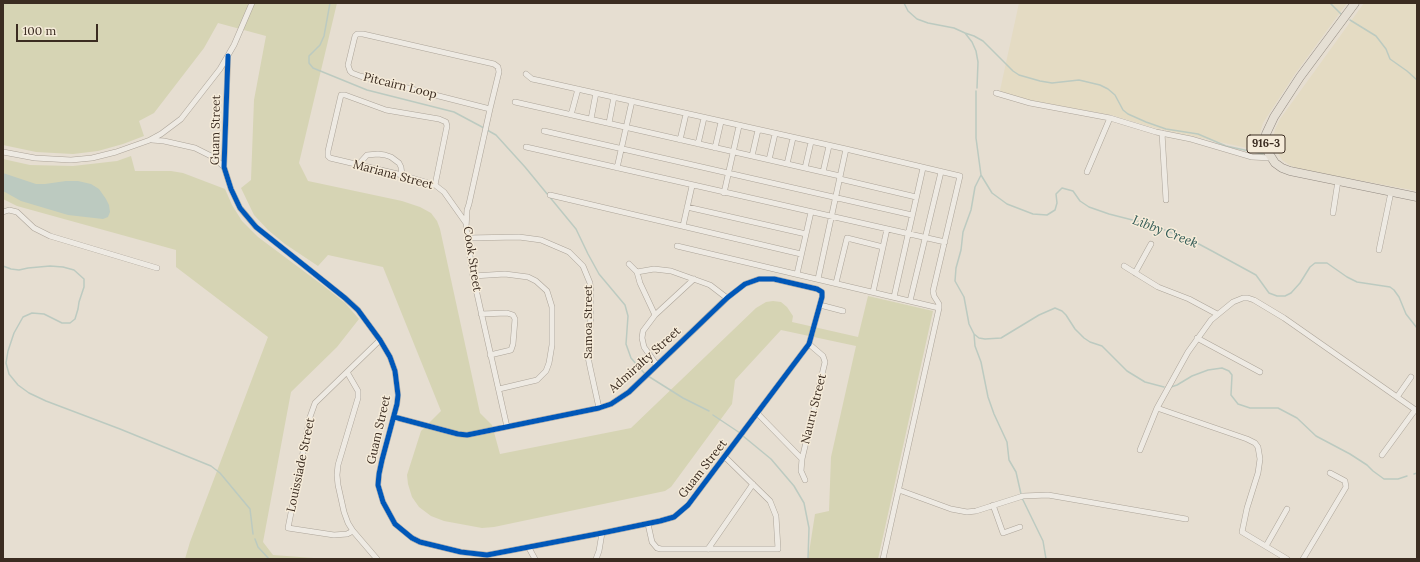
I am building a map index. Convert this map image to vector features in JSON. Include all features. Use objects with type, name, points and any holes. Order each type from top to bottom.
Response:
[{"type":"main road","name":"916-3","points":[[1355,3],[1300,78],[1271,123],[1266,134],[1268,152],[1271,158],[1282,168],[1290,171],[1417,197]]},
{"type":"street","points":[[3,152],[35,158],[71,160],[92,158],[116,152],[150,140],[162,134],[181,119],[228,56],[252,3]]},
{"type":"street","name":"Pitcairn Loop","points":[[490,109],[360,76],[350,70],[348,63],[354,38],[357,34],[360,34],[494,64],[498,67]]},
{"type":"street","name":"Guam Street","points":[[228,56],[224,167],[236,199],[248,218],[270,240],[345,298],[358,310],[380,340],[390,357],[398,385],[397,404],[380,467],[378,485],[383,502],[395,524],[412,538],[420,542],[461,552],[487,555],[648,524],[674,517],[681,512],[740,438],[809,344],[820,306],[822,292]]},
{"type":"street","name":"Cook Street","points":[[498,67],[499,72],[467,210],[466,223],[473,276],[507,427]]},
{"type":"street","points":[[526,74],[532,79],[960,176],[933,291],[939,304],[939,308],[883,559]]},
{"type":"street","points":[[571,115],[578,89]]},
{"type":"street","points":[[591,120],[596,93]]},
{"type":"street","points":[[996,93],[1030,103],[1110,118],[1162,133],[1191,139],[1252,157],[1271,158]]},
{"type":"street","name":"Mariana Street","points":[[435,184],[446,122],[443,120],[386,110],[343,94],[339,98],[328,156],[333,159],[435,184],[444,192],[466,223]]},
{"type":"street","points":[[608,124],[614,97]]},
{"type":"street","points":[[617,168],[632,101]]},
{"type":"street","points":[[515,102],[823,172],[840,178],[916,197]]},
{"type":"street","points":[[680,140],[686,114]]},
{"type":"street","points":[[698,144],[704,118]]},
{"type":"street","points":[[1087,172],[1110,118]]},
{"type":"street","points":[[715,148],[722,122]]},
{"type":"street","points":[[724,193],[739,126]]},
{"type":"street","points":[[752,156],[758,130]]},
{"type":"street","points":[[544,131],[912,215]]},
{"type":"street","points":[[1162,133],[1166,200]]},
{"type":"street","points":[[769,160],[775,134]]},
{"type":"street","points":[[787,164],[793,138]]},
{"type":"street","name":"Guam Street","points":[[150,140],[164,141],[195,148],[213,157],[224,167]]},
{"type":"street","points":[[805,168],[811,142]]},
{"type":"street","points":[[823,172],[829,146]]},
{"type":"street","points":[[526,147],[692,186],[945,242]]},
{"type":"street","points":[[818,279],[846,149]]},
{"type":"street","points":[[358,165],[367,156],[378,154],[385,155],[391,157],[399,163],[402,175]]},
{"type":"street","points":[[894,297],[923,168]]},
{"type":"street","points":[[910,301],[941,172]]},
{"type":"street","points":[[1333,213],[1338,181]]},
{"type":"street","points":[[683,226],[692,186]]},
{"type":"street","points":[[1379,250],[1391,192]]},
{"type":"street","points":[[550,195],[801,254]]},
{"type":"street","points":[[687,207],[806,234]]},
{"type":"street","points":[[3,212],[9,210],[17,212],[34,228],[50,236],[156,268]]},
{"type":"street","points":[[797,274],[811,212]]},
{"type":"street","points":[[873,292],[887,229]]},
{"type":"street","name":"Samoa Street","points":[[467,238],[519,237],[541,240],[569,252],[583,266],[590,283],[591,292],[588,356],[599,408]]},
{"type":"street","points":[[836,283],[847,238],[883,247]]},
{"type":"street","points":[[1135,273],[1151,244]]},
{"type":"street","points":[[677,246],[939,308]]},
{"type":"street","points":[[629,264],[637,272],[640,284],[655,315]]},
{"type":"street","points":[[1124,266],[1158,287],[1175,293],[1217,314]]},
{"type":"street","points":[[637,272],[659,269],[671,271],[710,285],[727,298]]},
{"type":"street","points":[[473,276],[505,274],[528,277],[536,281],[547,290],[552,307],[551,356],[546,371],[537,380],[499,389]]},
{"type":"street","points":[[656,364],[644,347],[642,338],[643,331],[655,315],[694,279]]},
{"type":"street","name":"Admiralty Street","points":[[394,417],[452,433],[467,435],[599,408],[620,399],[727,298],[745,284],[758,279],[780,280],[817,289],[822,292]]},
{"type":"street","points":[[1140,450],[1157,408],[1179,367],[1204,328],[1217,314],[1238,300],[1248,298],[1284,318],[1416,410],[1382,455]]},
{"type":"street","points":[[820,306],[843,311]]},
{"type":"street","points":[[481,314],[510,313],[515,318],[513,348],[511,350],[490,355]]},
{"type":"street","points":[[1197,338],[1260,372]]},
{"type":"street","name":"Louissiade Street","points":[[353,532],[347,534],[334,534],[288,528],[312,410],[321,396],[380,340]]},
{"type":"street","name":"Nauru Street","points":[[805,480],[801,471],[802,459],[825,362],[824,356],[809,344]]},
{"type":"street","points":[[347,372],[358,391],[358,398],[338,465],[338,485],[344,512],[353,532],[377,559]]},
{"type":"street","points":[[1397,397],[1411,377]]},
{"type":"street","points":[[1157,408],[1247,439],[1258,447],[1260,459],[1258,473],[1247,508],[1242,532],[1287,559]]},
{"type":"street","points":[[758,414],[802,459]]},
{"type":"street","points":[[648,524],[652,542],[657,548],[778,549],[774,508],[770,501],[725,457]]},
{"type":"street","points":[[1303,559],[1346,487],[1345,481],[1330,473]]},
{"type":"street","points":[[708,549],[753,484]]},
{"type":"street","points":[[899,490],[959,511],[967,512],[976,511],[1023,496],[1048,495],[1186,519]]},
{"type":"street","points":[[993,505],[1003,533],[1020,527]]},
{"type":"street","points":[[1266,546],[1287,509]]},
{"type":"street","points":[[596,559],[600,551],[602,533]]},
{"type":"street","points":[[529,548],[535,559]]},
{"type":"shaded area","points":[[3,3],[337,3],[299,163],[308,181],[402,201],[420,207],[431,213],[437,221],[480,413],[492,425],[500,454],[631,428],[756,308],[766,302],[781,302],[787,307],[793,316],[792,322],[858,337],[868,296],[933,311],[878,559],[808,559],[815,514],[829,511],[831,457],[856,346],[781,330],[735,380],[732,404],[671,487],[665,491],[494,527],[482,528],[444,521],[431,516],[419,507],[412,497],[407,475],[421,431],[441,411],[383,267],[328,255],[318,266],[285,244],[268,230],[254,215],[241,188],[251,180],[254,100],[266,36],[218,23],[204,48],[154,113],[139,121],[144,136],[98,151],[73,154],[36,152],[3,145]]},
{"type":"shaded area","points":[[1019,3],[1347,3],[1295,74],[1263,123],[1260,133],[1261,151],[1155,128],[1111,115],[999,95]]},
{"type":"shaded area","points":[[1364,3],[1417,3],[1417,191],[1303,170],[1291,166],[1282,160],[1275,148],[1273,139],[1275,129],[1280,119]]},
{"type":"shaded area","points":[[131,156],[135,171],[171,171],[183,173],[225,189],[232,205],[242,221],[258,237],[345,303],[359,319],[337,347],[291,392],[263,542],[273,555],[327,559],[185,559],[190,542],[268,337],[176,267],[176,250],[17,206],[3,199],[3,159],[30,165],[73,166],[117,161]]},
{"type":"shaded area","points":[[3,173],[36,184],[78,181],[91,184],[99,189],[106,199],[110,212],[108,217],[103,219],[68,215],[21,201],[3,191]]},
{"type":"waterway","points":[[330,3],[324,36],[320,45],[309,56],[309,63],[313,68],[367,90],[454,112],[484,128]]},
{"type":"waterway","name":"Libby Creek","points":[[904,3],[908,11],[917,19],[928,23],[954,28],[965,33],[972,42],[976,51],[978,62],[977,88]]},
{"type":"waterway","points":[[1330,3],[1342,15]]},
{"type":"waterway","points":[[1350,20],[1376,36],[1386,49],[1390,59],[1417,80]]},
{"type":"waterway","points":[[965,33],[983,41],[1013,71],[1019,75],[1052,83],[1079,80],[1100,85],[1115,95],[1123,110],[1128,114],[1146,122],[1166,129],[1198,134],[1226,146],[1263,154]]},
{"type":"waterway","name":"Libby Creek","points":[[976,91],[976,138],[981,175],[992,193],[1007,204],[1033,214],[1047,215],[1055,210],[1057,203],[1056,194],[1062,188],[1073,191],[1080,201],[1089,207],[1109,214],[1152,225],[1197,243],[1256,275],[1269,293],[1277,296],[1285,296],[1291,293],[1300,283],[1310,267],[1315,263],[1327,263],[1357,282],[1390,287],[1399,297],[1406,314],[1417,328]]},
{"type":"waterway","points":[[487,130],[496,135],[525,167],[576,229],[599,274],[625,305],[628,316],[626,344],[631,358],[645,374]]},
{"type":"waterway","points":[[981,175],[975,187],[971,210],[963,232],[955,281],[964,297],[969,324],[974,334],[979,338],[985,339],[1001,338],[1039,315],[1055,308],[1062,311],[1066,315],[1075,329],[1084,338],[1090,342],[1102,346],[1127,371],[1145,382],[1164,387]]},
{"type":"waterway","points":[[3,266],[19,270],[50,266],[63,267],[74,270],[84,279],[84,287],[75,319],[70,323],[62,323],[44,314],[32,313],[23,317],[14,333],[6,363],[9,374],[18,385],[29,393],[46,401],[211,466],[220,473],[250,509],[253,534]]},
{"type":"waterway","points":[[974,334],[975,346],[981,362],[988,397],[1007,442],[1009,460],[1016,472],[1021,494]]},
{"type":"waterway","points":[[1171,387],[1192,376],[1208,370],[1222,368],[1229,371],[1232,375],[1231,395],[1238,404],[1250,408],[1278,408],[1297,418],[1316,436],[1350,454],[1367,465],[1384,479],[1398,479],[1407,476]]},
{"type":"waterway","points":[[648,376],[683,398],[709,411]]},
{"type":"waterway","points":[[713,415],[740,433]]},
{"type":"waterway","points":[[743,436],[771,459],[794,486],[804,503],[809,528],[808,559]]},
{"type":"waterway","points":[[1022,498],[1043,541],[1046,559]]},
{"type":"waterway","points":[[255,539],[258,547],[269,559]]},
{"type":"cycle path","points":[[228,56],[224,167],[231,189],[240,208],[256,227],[358,310],[380,340],[390,357],[395,371],[398,395],[382,460],[378,485],[383,502],[395,524],[412,538],[420,542],[461,552],[487,555],[602,533],[674,517],[688,505],[809,344],[822,297],[822,292],[817,289],[774,279],[759,279],[745,284],[727,298],[629,392],[611,404],[599,408],[467,435],[394,417]]}]
